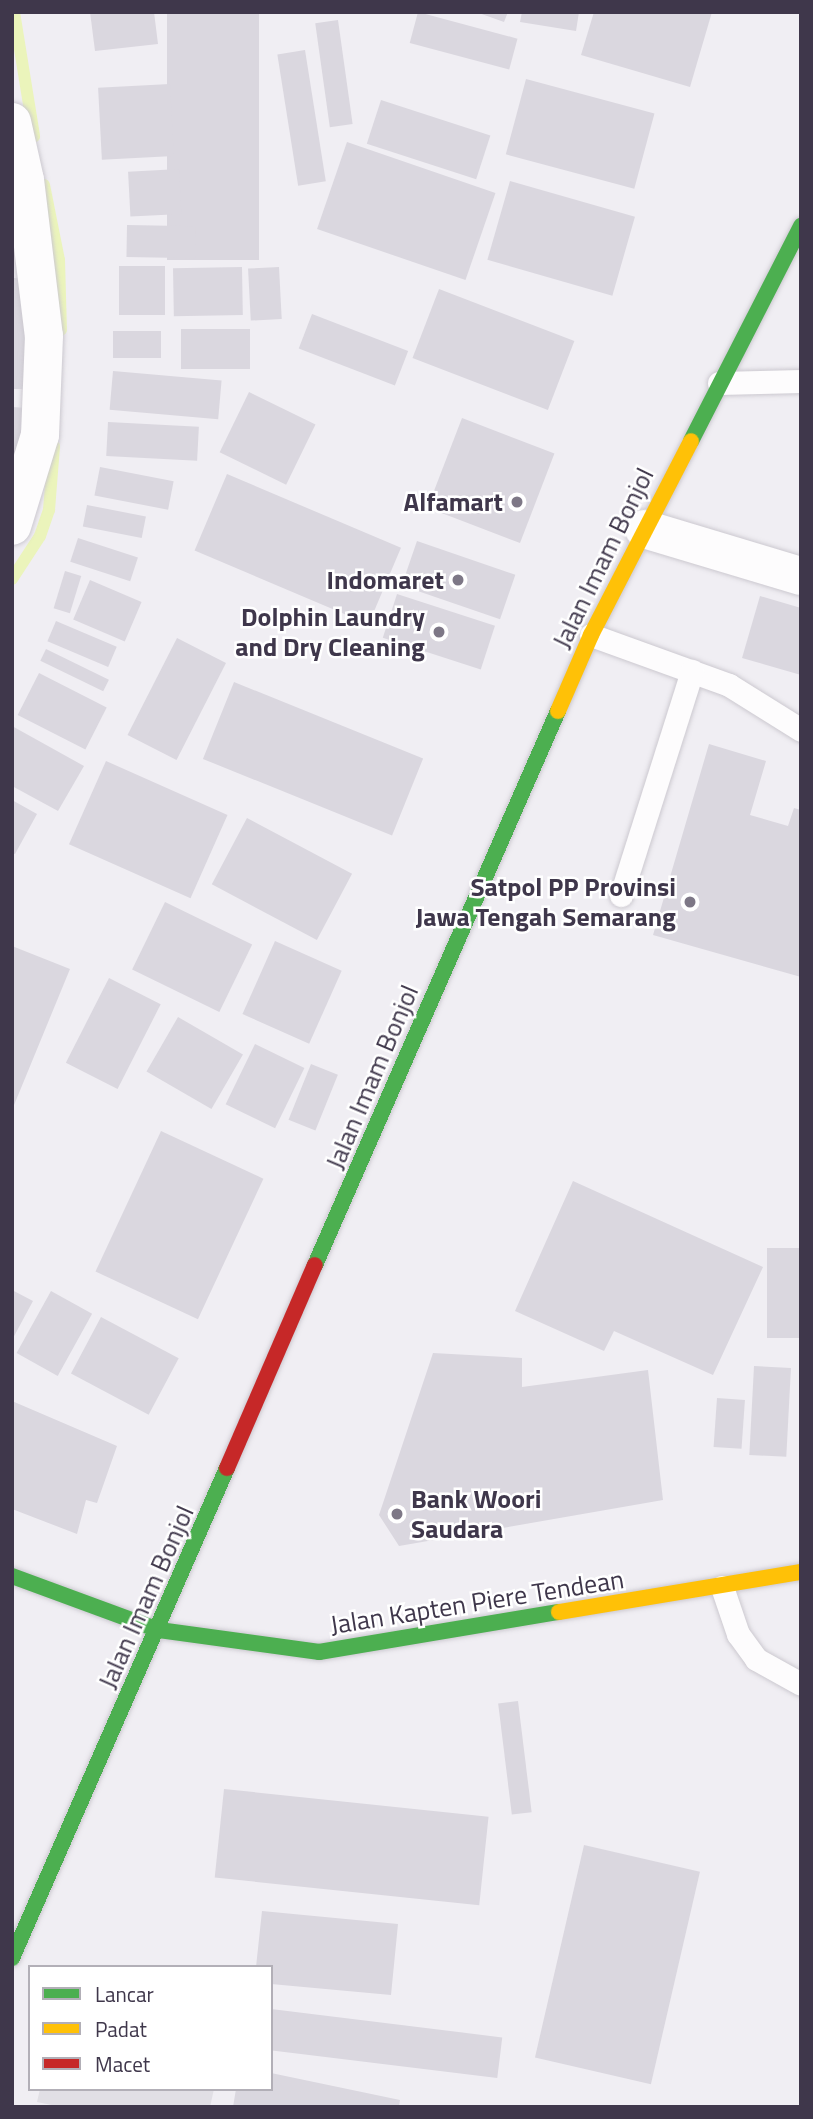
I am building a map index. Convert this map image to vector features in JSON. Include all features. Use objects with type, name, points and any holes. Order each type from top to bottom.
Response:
[{"type":"main road","name":"Jalan Imam Bonjol","points":[[12,1958],[159,1630],[591,635],[801,226]]},
{"type":"main road","name":"Jalan Kapten Piere Tendean","points":[[12,1576],[159,1630],[319,1652],[801,1572]]},
{"type":"street","points":[[12,122],[18,182],[44,336],[40,435],[15,517]]},
{"type":"street","points":[[644,529],[801,576]]},
{"type":"lane","points":[[776,274],[801,274]]},
{"type":"lane","points":[[719,383],[801,381]]},
{"type":"lane","points":[[591,635],[729,685],[801,730]]},
{"type":"lane","points":[[621,895],[692,671]]},
{"type":"lane","points":[[722,1587],[738,1634],[756,1659],[801,1684]]},
{"type":"shaded area","points":[[40,2091],[214,2091],[210,2107],[61,2107],[37,2102]]},
{"type":"building","points":[[90,12],[154,12],[158,44],[95,51]]},
{"type":"building","points":[[167,12],[259,12],[259,260],[167,260]]},
{"type":"building","points":[[418,12],[517,39],[509,70],[410,43]]},
{"type":"building","points":[[476,12],[508,12],[504,22]]},
{"type":"building","points":[[522,12],[579,12],[576,31],[520,22]]},
{"type":"building","points":[[594,12],[712,12],[690,87],[581,55]]},
{"type":"building","points":[[338,20],[353,124],[330,127],[315,23]]},
{"type":"building","points":[[305,50],[326,181],[298,186],[277,54]]},
{"type":"building","points":[[526,79],[654,113],[634,189],[506,154]]},
{"type":"building","points":[[170,84],[174,156],[102,160],[98,88]]},
{"type":"building","points":[[381,100],[490,136],[476,179],[367,144]]},
{"type":"building","points":[[347,142],[495,193],[465,280],[317,229]]},
{"type":"building","points":[[179,169],[181,214],[130,217],[128,172]]},
{"type":"building","points":[[510,181],[635,217],[612,296],[487,260]]},
{"type":"building","points":[[127,225],[196,226],[195,258],[126,257]]},
{"type":"building","points":[[119,266],[165,266],[165,315],[119,315]]},
{"type":"building","points":[[242,267],[243,315],[174,316],[173,268]]},
{"type":"building","points":[[279,267],[282,319],[251,321],[248,269]]},
{"type":"building","points":[[12,278],[29,278],[29,389],[12,389]]},
{"type":"building","points":[[439,289],[574,341],[548,410],[412,358]]},
{"type":"building","points":[[312,314],[408,351],[395,385],[299,349]]},
{"type":"building","points":[[181,329],[250,329],[250,369],[181,369]]},
{"type":"building","points":[[113,331],[161,331],[161,358],[113,358]]},
{"type":"building","points":[[113,371],[222,380],[218,419],[110,410]]},
{"type":"building","points":[[249,392],[316,424],[286,485],[220,452]]},
{"type":"building","points":[[12,407],[28,408],[24,454],[12,453]]},
{"type":"building","points":[[462,418],[554,453],[520,543],[428,508]]},
{"type":"building","points":[[108,422],[199,427],[197,461],[106,456]]},
{"type":"building","points":[[100,467],[174,481],[168,510],[94,495]]},
{"type":"building","points":[[227,474],[401,548],[369,624],[195,550]]},
{"type":"building","points":[[87,505],[146,516],[142,538],[83,527]]},
{"type":"building","points":[[78,538],[138,557],[130,581],[70,562]]},
{"type":"building","name":"Indomaret","points":[[417,541],[515,575],[500,619],[402,585]]},
{"type":"building","points":[[65,571],[81,576],[70,613],[54,608]]},
{"type":"building","points":[[90,580],[142,602],[125,641],[73,620]]},
{"type":"building","name":"Dolphin Laundry and Dry Cleaning","points":[[397,594],[495,626],[481,670],[383,638]]},
{"type":"building","points":[[760,596],[801,608],[801,675],[742,658]]},
{"type":"building","points":[[56,621],[117,647],[108,667],[47,641]]},
{"type":"building","points":[[177,638],[226,663],[177,760],[128,735]]},
{"type":"building","points":[[46,649],[109,680],[103,691],[40,661]]},
{"type":"building","points":[[39,673],[107,708],[85,749],[18,715]]},
{"type":"building","points":[[234,682],[423,758],[392,835],[203,759]]},
{"type":"building","points":[[12,726],[84,766],[58,811],[12,786]]},
{"type":"building","points":[[709,744],[766,761],[750,815],[788,826],[794,808],[801,810],[801,977],[653,935]]},
{"type":"building","points":[[106,761],[228,815],[190,898],[69,844]]},
{"type":"building","points":[[12,800],[37,814],[15,854],[12,853]]},
{"type":"building","points":[[247,818],[352,874],[317,940],[212,884]]},
{"type":"building","points":[[165,902],[252,945],[219,1012],[132,969]]},
{"type":"building","points":[[275,941],[342,971],[309,1044],[242,1014]]},
{"type":"building","points":[[12,946],[70,969],[12,1110]]},
{"type":"building","points":[[109,978],[161,1004],[118,1089],[66,1063]]},
{"type":"building","points":[[178,1017],[243,1054],[211,1109],[147,1072]]},
{"type":"building","points":[[255,1044],[304,1068],[275,1128],[226,1104]]},
{"type":"building","points":[[311,1064],[338,1075],[315,1130],[289,1120]]},
{"type":"building","points":[[161,1131],[263,1179],[198,1319],[95,1271]]},
{"type":"building","points":[[573,1181],[763,1267],[713,1375],[614,1331],[604,1351],[515,1311]]},
{"type":"building","points":[[767,1248],[801,1248],[801,1338],[767,1338]]},
{"type":"building","points":[[12,1290],[33,1301],[12,1340]]},
{"type":"building","points":[[51,1291],[92,1314],[58,1376],[17,1353]]},
{"type":"building","points":[[101,1317],[179,1358],[149,1415],[71,1374]]},
{"type":"building","points":[[433,1353],[522,1358],[522,1387],[648,1370],[663,1500],[399,1546],[379,1515]]},
{"type":"building","points":[[754,1366],[791,1368],[786,1457],[749,1455]]},
{"type":"building","points":[[717,1398],[745,1400],[742,1449],[714,1447]]},
{"type":"building","points":[[12,1401],[117,1446],[97,1503],[86,1500],[77,1534],[12,1509]]},
{"type":"building","points":[[518,1701],[532,1812],[512,1815],[498,1703]]},
{"type":"building","points":[[224,1789],[489,1817],[479,1905],[215,1878]]},
{"type":"building","points":[[584,1845],[700,1872],[651,2084],[535,2057]]},
{"type":"building","points":[[262,1911],[398,1924],[391,1995],[273,1984],[273,1965],[256,1965]]},
{"type":"building","points":[[273,2009],[502,2037],[497,2078],[273,2051]]},
{"type":"building","points":[[273,2073],[400,2100],[399,2107],[233,2107],[236,2091],[273,2091]]},
{"type":"waterway","points":[[14,12],[34,136]]},
{"type":"waterway","points":[[44,185],[59,260],[61,330]]},
{"type":"waterway","points":[[12,579],[40,536],[49,510],[54,446]]},
{"type":"traffic: fast","points":[[691,441],[801,226]]},
{"type":"traffic: fast","points":[[315,1265],[558,711]]},
{"type":"traffic: fast","points":[[12,1958],[227,1468]]},
{"type":"traffic: fast","points":[[12,1576],[159,1630],[319,1652],[559,1612]]},
{"type":"traffic: slow","points":[[558,711],[591,635],[691,441]]},
{"type":"traffic: slow","points":[[559,1612],[801,1572]]},
{"type":"traffic: jam","points":[[227,1468],[315,1265]]},
{"type":"place","name":"Alfamart","points":[[517,502]]},
{"type":"place","name":"Indomaret","points":[[458,580]]},
{"type":"place","name":"Dolphin Laundry and Dry Cleaning","points":[[439,632]]},
{"type":"place","name":"Satpol PP Provinsi Jawa Tengah Semarang","points":[[690,902]]},
{"type":"place","name":"Bank Woori Saudara","points":[[397,1514]]}]
